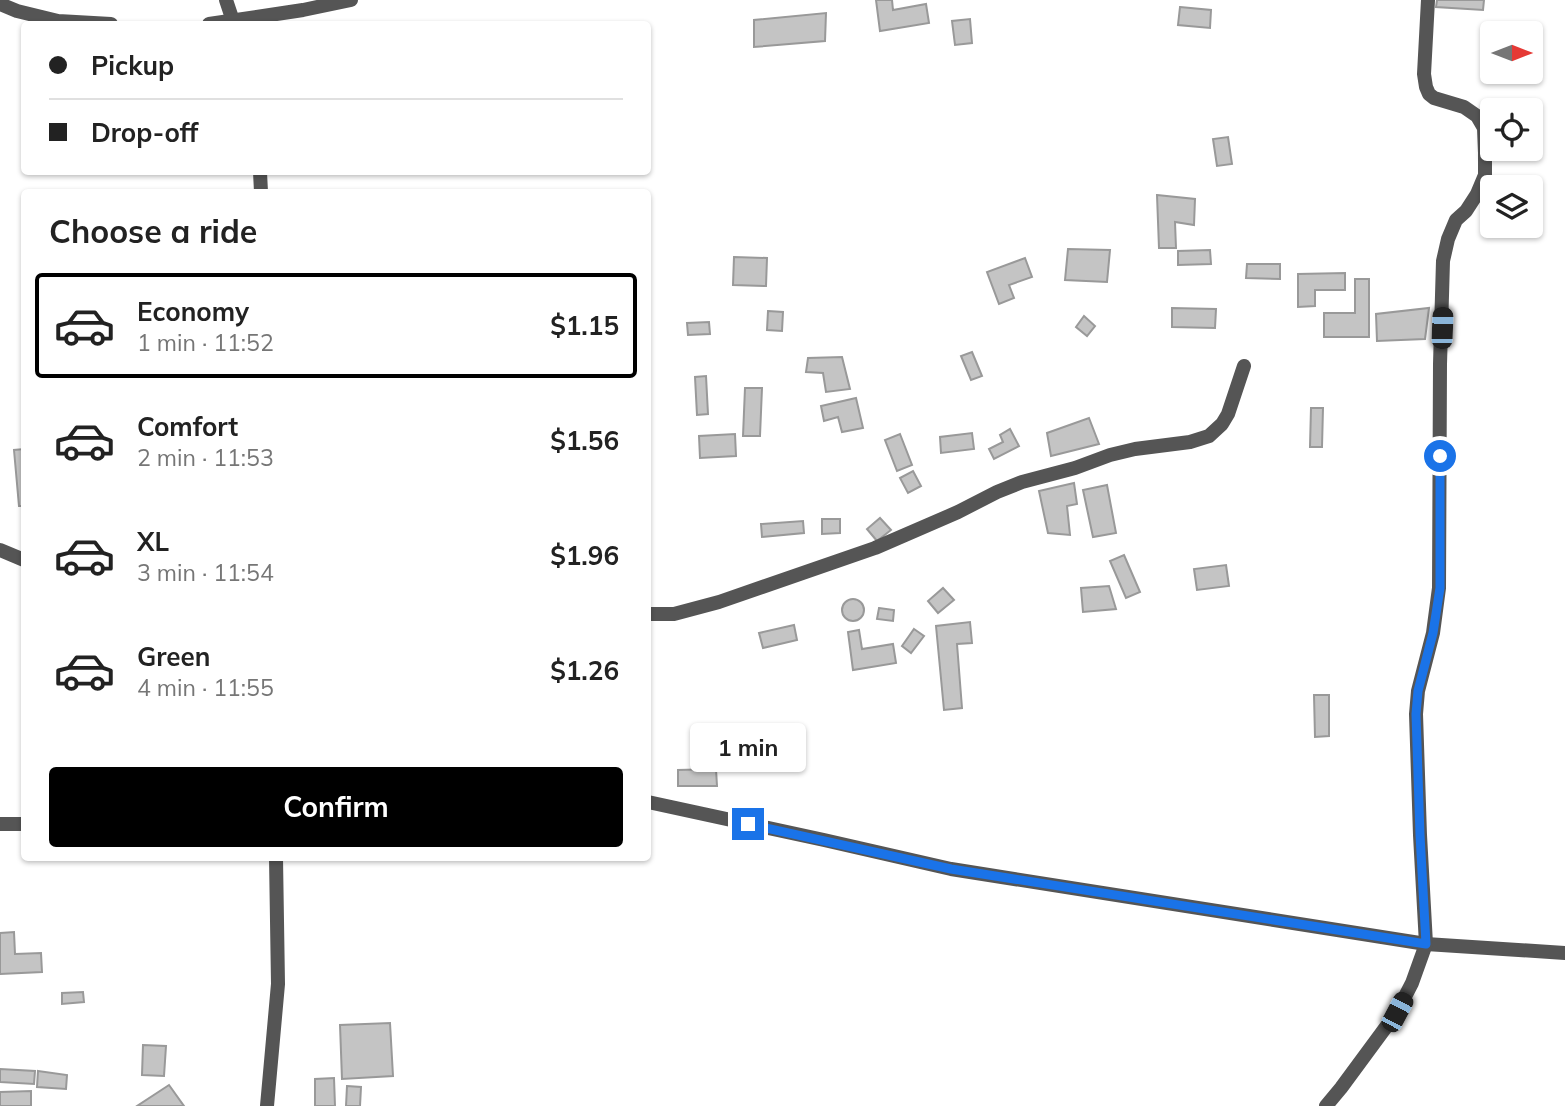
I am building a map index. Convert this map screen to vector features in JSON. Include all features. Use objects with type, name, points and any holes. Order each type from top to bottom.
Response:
[{"type":"street","points":[[226,0],[233,21]]},
{"type":"street","points":[[244,21],[351,0]]},
{"type":"street","points":[[1326,1106],[1397,1012],[1412,983],[1426,944],[1416,714],[1418,691],[1433,633],[1440,588],[1443,261],[1448,239],[1457,220],[1477,194],[1485,175],[1484,128],[1477,116],[1464,107],[1434,98],[1426,87],[1424,74],[1428,0]]},
{"type":"street","points":[[0,4],[58,21]]},
{"type":"street","points":[[651,614],[674,614],[719,602],[875,548],[1022,482],[1122,452],[1190,442],[1209,436],[1228,414],[1244,366]]},
{"type":"street","points":[[0,551],[21,559]]},
{"type":"street","points":[[651,803],[951,869],[1426,944],[1561,952]]},
{"type":"street","points":[[0,824],[21,824]]},
{"type":"street","points":[[267,1106],[278,984],[276,861]]},
{"type":"building","points":[[876,0],[892,0],[893,10],[926,4],[929,23],[880,31]]},
{"type":"building","points":[[1437,0],[1484,0],[1483,10],[1436,7]]},
{"type":"building","points":[[1180,7],[1211,10],[1210,28],[1178,25]]},
{"type":"building","points":[[826,13],[825,41],[754,47],[754,20]]},
{"type":"building","points":[[970,19],[972,43],[955,45],[952,21]]},
{"type":"building","points":[[1228,137],[1232,164],[1217,166],[1213,139]]},
{"type":"building","points":[[1157,195],[1195,199],[1194,225],[1175,222],[1176,248],[1159,248]]},
{"type":"building","points":[[1068,249],[1110,250],[1107,282],[1065,280]]},
{"type":"building","points":[[1210,250],[1211,264],[1178,265],[1178,251]]},
{"type":"building","points":[[734,257],[767,258],[766,286],[733,285]]},
{"type":"building","points":[[1025,258],[1032,277],[1009,285],[1014,298],[999,304],[987,272]]},
{"type":"building","points":[[1247,264],[1280,264],[1280,279],[1246,278]]},
{"type":"building","points":[[1345,273],[1345,290],[1315,290],[1315,306],[1298,307],[1298,274]]},
{"type":"building","points":[[1355,279],[1369,279],[1369,337],[1324,337],[1324,313],[1355,313]]},
{"type":"building","points":[[1172,308],[1216,309],[1215,328],[1172,327]]},
{"type":"building","points":[[1429,308],[1425,339],[1377,341],[1376,314]]},
{"type":"building","points":[[768,311],[783,312],[782,331],[767,330]]},
{"type":"building","points":[[1084,316],[1095,326],[1087,336],[1076,327]]},
{"type":"building","points":[[709,322],[710,334],[688,335],[687,323]]},
{"type":"building","points":[[972,352],[982,376],[971,380],[961,356]]},
{"type":"building","points":[[842,357],[850,389],[826,392],[823,373],[806,372],[808,358]]},
{"type":"building","points":[[706,376],[708,414],[697,415],[695,377]]},
{"type":"building","points":[[745,388],[762,388],[760,436],[743,436]]},
{"type":"building","points":[[856,398],[863,428],[842,432],[838,417],[824,421],[821,406]]},
{"type":"building","points":[[1311,408],[1323,408],[1322,447],[1310,447]]},
{"type":"building","points":[[1089,418],[1099,444],[1051,456],[1047,433]]},
{"type":"building","points":[[1010,429],[1019,446],[994,459],[989,449],[1003,442],[1000,435]]},
{"type":"building","points":[[972,433],[974,449],[941,453],[940,437]]},
{"type":"building","points":[[735,434],[736,456],[700,458],[699,436]]},
{"type":"building","points":[[900,434],[912,465],[897,471],[885,440]]},
{"type":"building","points":[[21,449],[21,506],[19,506],[14,450]]},
{"type":"building","points":[[913,471],[921,486],[908,493],[900,478]]},
{"type":"building","points":[[1074,483],[1077,504],[1067,506],[1070,535],[1048,533],[1039,491]]},
{"type":"building","points":[[1107,485],[1116,533],[1093,537],[1083,490]]},
{"type":"building","points":[[880,518],[891,530],[877,541],[867,529]]},
{"type":"building","points":[[822,519],[840,519],[840,533],[822,534]]},
{"type":"building","points":[[803,521],[804,533],[762,537],[761,524]]},
{"type":"building","points":[[1124,555],[1140,592],[1126,598],[1110,561]]},
{"type":"building","points":[[1226,565],[1229,586],[1197,590],[1194,569]]},
{"type":"building","points":[[1109,586],[1116,609],[1083,612],[1081,588]]},
{"type":"building","points":[[943,588],[954,600],[938,613],[928,601]]},
{"type":"building","points":[[853,599],[861,602],[864,610],[861,618],[853,621],[845,618],[842,610],[845,602]]},
{"type":"building","points":[[879,608],[894,610],[893,621],[877,619]]},
{"type":"building","points":[[970,622],[972,643],[957,644],[962,708],[944,710],[936,626]]},
{"type":"building","points":[[794,625],[797,640],[763,648],[759,633]]},
{"type":"building","points":[[914,629],[924,636],[911,653],[902,646]]},
{"type":"building","points":[[859,630],[862,649],[893,644],[896,663],[853,670],[848,632]]},
{"type":"building","points":[[1314,695],[1329,695],[1329,736],[1315,737]]},
{"type":"building","points":[[727,730],[741,741],[733,753],[718,742]]},
{"type":"building","points":[[711,732],[718,740],[705,753],[697,746]]},
{"type":"building","points":[[716,769],[717,786],[678,786],[678,770]]},
{"type":"building","points":[[14,932],[15,954],[41,953],[42,972],[0,974],[0,933]]},
{"type":"building","points":[[83,992],[84,1002],[62,1004],[62,993]]},
{"type":"building","points":[[390,1023],[393,1076],[342,1079],[340,1025]]},
{"type":"building","points":[[143,1045],[166,1046],[164,1076],[142,1075]]},
{"type":"building","points":[[0,1069],[35,1071],[34,1084],[0,1082]]},
{"type":"building","points":[[38,1071],[67,1075],[66,1089],[37,1087]]},
{"type":"building","points":[[334,1078],[335,1106],[315,1106],[315,1079]]},
{"type":"building","points":[[169,1085],[184,1106],[137,1106]]},
{"type":"building","points":[[347,1086],[361,1087],[360,1106],[346,1106]]},
{"type":"building","points":[[31,1091],[31,1106],[0,1106],[0,1092]]},
{"type":"route","points":[[748,824],[951,869],[1426,944],[1416,714],[1418,691],[1433,633],[1440,588],[1440,456]]}]
